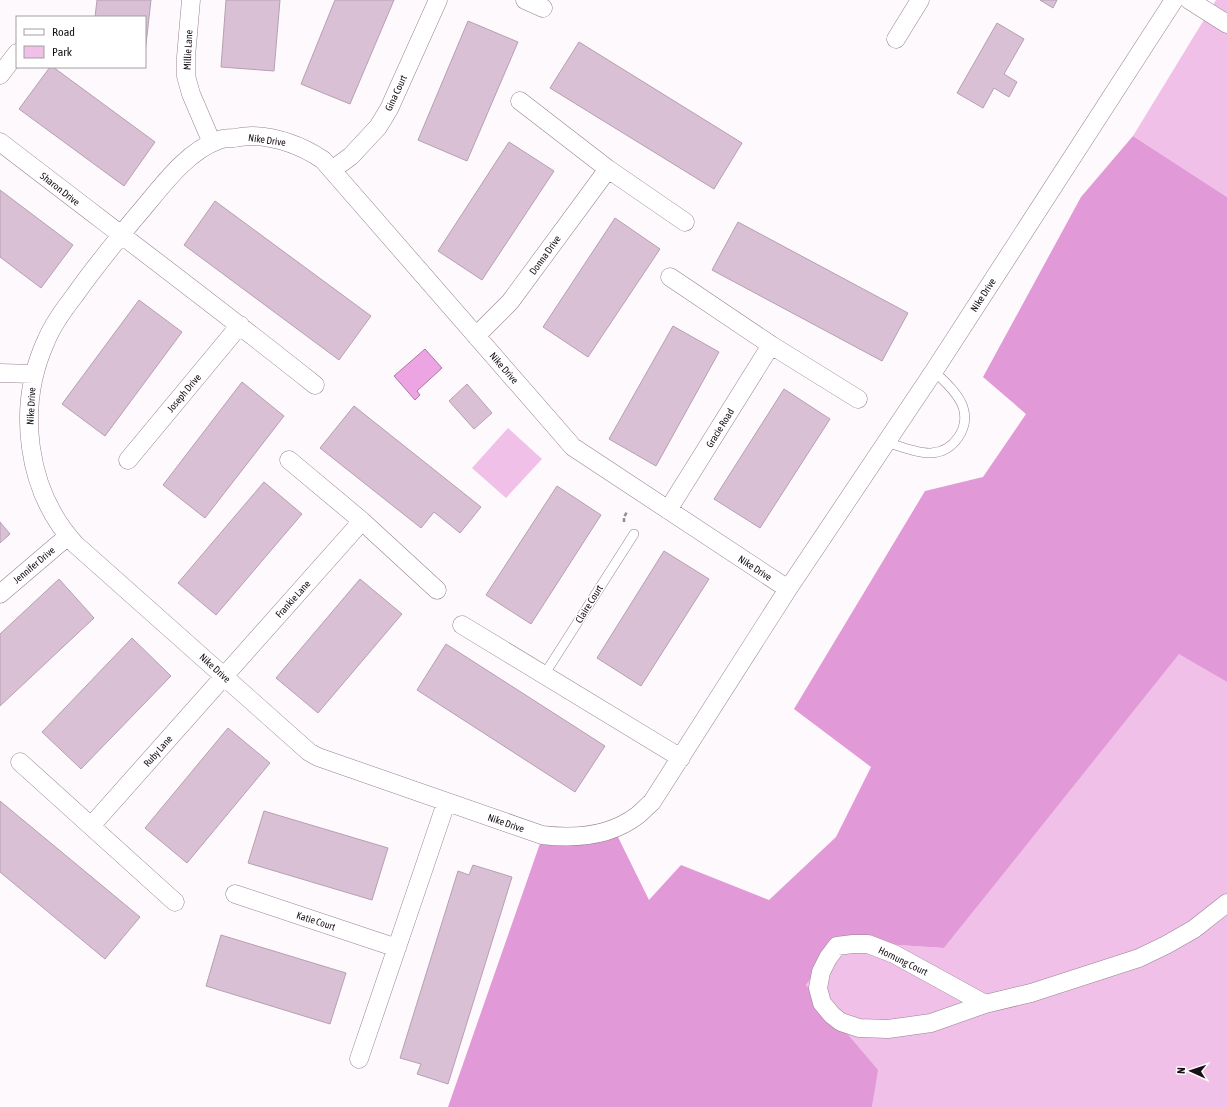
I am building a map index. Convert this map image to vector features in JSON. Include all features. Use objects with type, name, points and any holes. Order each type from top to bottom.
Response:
[{"type":"street","name":"Millie Lane","points":[[191,0],[186,56],[186,76],[191,94],[212,143]]},
{"type":"street","name":"Gina Court","points":[[332,170],[351,156],[382,121],[389,109],[438,0]]},
{"type":"street","points":[[525,0],[543,8]]},
{"type":"street","points":[[896,39],[920,0]]},
{"type":"street","name":"Nike Drive","points":[[788,589],[573,447],[323,160],[311,152],[283,141],[252,136],[221,139],[207,145],[179,166],[88,276],[61,314],[46,341],[34,374],[29,416],[33,460],[44,498],[52,513],[68,536],[309,752],[318,757],[446,803],[542,835],[557,837],[588,836],[603,832],[620,826],[638,815],[652,802],[788,589],[934,371],[1174,0]]},
{"type":"street","points":[[1189,0],[1227,24]]},
{"type":"street","points":[[0,75],[16,54]]},
{"type":"street","points":[[520,101],[608,169],[685,222]]},
{"type":"street","name":"Sharon Drive","points":[[0,142],[121,236]]},
{"type":"street","name":"Donna Drive","points":[[476,336],[510,302],[608,169]]},
{"type":"street","points":[[121,236],[240,325],[315,385]]},
{"type":"street","points":[[670,277],[771,345],[858,400]]},
{"type":"street","name":"Joseph Drive","points":[[128,460],[240,325]]},
{"type":"street","name":"Gracie Road","points":[[668,510],[771,345]]},
{"type":"street","points":[[0,373],[34,374]]},
{"type":"street","points":[[289,460],[362,521],[437,590]]},
{"type":"street","name":"Frankie Lane","points":[[224,676],[362,521]]},
{"type":"street","name":"Jennifer Drive","points":[[0,594],[68,536]]},
{"type":"street","points":[[462,624],[681,758]]},
{"type":"street","name":"Ruby Lane","points":[[91,826],[224,676]]},
{"type":"street","points":[[20,762],[175,902]]},
{"type":"street","points":[[359,1059],[446,803]]},
{"type":"street","name":"Katie Court","points":[[235,894],[397,948]]},
{"type":"street","name":"Hornung Court","points":[[985,1004],[894,954],[868,944],[837,946],[828,958],[821,972],[818,988],[822,1003],[832,1015],[841,1022],[859,1028],[888,1030],[931,1023],[985,1004],[1031,993],[1139,958],[1166,945],[1194,928],[1227,903]]},
{"type":"lane","points":[[886,442],[929,453],[941,452],[951,446],[958,439],[963,429],[963,407],[957,397],[934,371]]},
{"type":"lane","name":"Claire Court","points":[[544,675],[634,534]]},
{"type":"green space","points":[[1216,0],[1227,0],[1227,197],[1133,136]]},
{"type":"green space","points":[[508,428],[542,459],[506,498],[472,468]]},
{"type":"green space","points":[[1179,653],[1227,682],[1227,1107],[872,1107],[877,1070],[806,985],[838,941],[944,948]]},
{"type":"shaded area","points":[[1133,136],[1227,197],[1227,682],[1179,654],[944,948],[838,941],[806,985],[878,1070],[872,1107],[448,1107],[544,832],[614,829],[649,900],[681,865],[769,900],[836,837],[871,767],[794,709],[925,491],[983,477],[1026,414],[983,377],[1081,197]]},
{"type":"shaded area","points":[[425,349],[442,368],[417,391],[420,395],[415,400],[394,376]]},
{"type":"building","points":[[97,0],[151,0],[146,44],[146,16],[95,16]]},
{"type":"building","points":[[226,0],[280,0],[274,71],[221,67]]},
{"type":"building","points":[[335,0],[394,0],[350,104],[301,84]]},
{"type":"building","points":[[1040,0],[1057,0],[1053,8]]},
{"type":"building","points":[[468,21],[518,42],[467,161],[418,140]]},
{"type":"building","points":[[997,23],[1024,39],[1004,74],[1017,82],[1009,97],[994,88],[983,108],[957,93]]},
{"type":"building","points":[[579,42],[742,143],[714,189],[550,88]]},
{"type":"building","points":[[49,68],[54,68],[155,142],[124,186],[19,109]]},
{"type":"building","points":[[509,142],[554,171],[482,280],[438,251]]},
{"type":"building","points":[[0,190],[73,245],[41,288],[0,257]]},
{"type":"building","points":[[215,201],[371,316],[339,360],[184,245]]},
{"type":"building","points":[[615,218],[660,249],[588,357],[543,327]]},
{"type":"building","points":[[738,222],[908,313],[882,361],[712,270]]},
{"type":"building","points":[[139,300],[182,332],[105,436],[62,404]]},
{"type":"building","points":[[673,326],[719,352],[656,466],[609,439]]},
{"type":"building","points":[[242,382],[284,416],[205,518],[163,485]]},
{"type":"building","points":[[467,384],[492,413],[474,429],[449,401]]},
{"type":"building","points":[[784,389],[830,419],[760,528],[714,499]]},
{"type":"building","points":[[354,406],[481,507],[460,533],[434,512],[421,528],[320,448]]},
{"type":"building","points":[[264,482],[302,514],[216,615],[178,583]]},
{"type":"building","points":[[557,486],[601,515],[531,624],[486,595]]},
{"type":"building","points":[[0,522],[10,534],[0,543]]},
{"type":"building","points":[[664,551],[709,579],[641,686],[597,658]]},
{"type":"building","points":[[59,579],[94,618],[0,706],[0,634]]},
{"type":"building","points":[[360,579],[402,614],[318,713],[276,678]]},
{"type":"building","points":[[132,638],[171,676],[81,769],[42,732]]},
{"type":"building","points":[[446,644],[605,746],[575,792],[417,690]]},
{"type":"building","points":[[228,728],[270,763],[187,863],[145,828]]},
{"type":"building","points":[[0,801],[140,917],[105,959],[0,872]]},
{"type":"building","points":[[264,811],[388,848],[372,900],[248,863]]},
{"type":"building","points":[[473,865],[512,877],[448,1084],[417,1074],[421,1064],[400,1058],[458,871],[469,875]]},
{"type":"building","points":[[221,935],[346,973],[330,1024],[206,986]]}]
